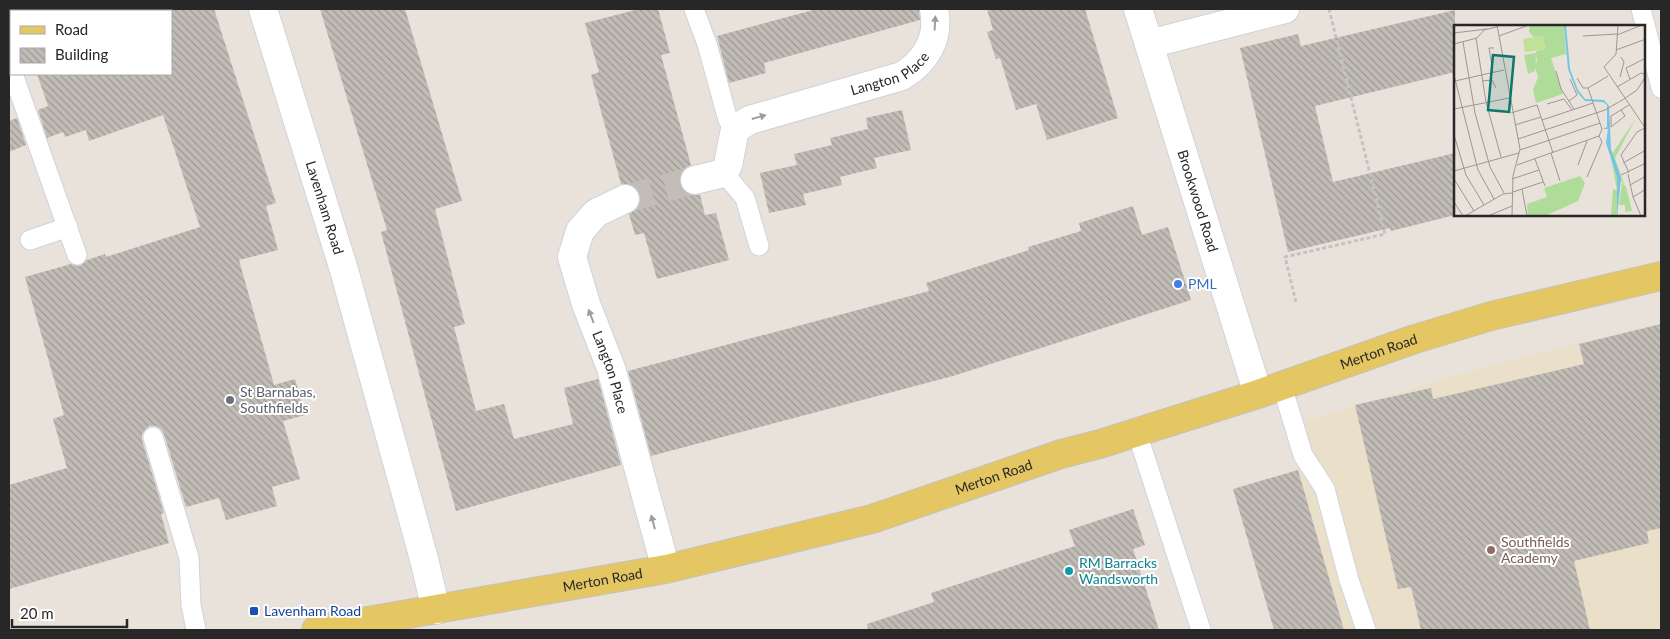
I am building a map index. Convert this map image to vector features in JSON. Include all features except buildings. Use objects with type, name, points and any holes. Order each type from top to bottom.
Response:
[{"type":"main road","name":"Merton Road","points":[[316,630],[666,569],[872,519],[1061,454],[1137,433],[1270,390],[1412,340],[1491,316],[1661,276]]},
{"type":"street","name":"Lavenham Road","points":[[263,9],[344,270],[424,559],[436,610]]},
{"type":"street","name":"Langton Place","points":[[735,129],[750,120],[902,76],[915,68],[928,52],[934,36],[934,9]]},
{"type":"street","name":"Brookwood Road","points":[[1138,9],[1270,390]]},
{"type":"street","points":[[1149,44],[1285,9]]},
{"type":"street","points":[[695,180],[724,173],[728,165],[735,129]]},
{"type":"street","name":"Langton Place","points":[[624,199],[596,213],[580,231],[572,257],[586,304],[611,368],[666,569]]},
{"type":"lane","points":[[694,9],[707,44],[728,120],[735,129]]},
{"type":"lane","points":[[1641,9],[1661,88]]},
{"type":"lane","points":[[13,75],[77,255]]},
{"type":"lane","points":[[724,173],[744,198],[759,246]]},
{"type":"lane","points":[[30,240],[68,227]]},
{"type":"lane","points":[[1270,390],[1303,455],[1325,489],[1348,580],[1366,630]]},
{"type":"lane","points":[[1137,433],[1201,630]]},
{"type":"lane","points":[[153,437],[189,558],[191,605],[196,630]]},
{"type":"path","points":[[1296,302],[1285,257],[1385,234],[1329,9]]},
{"type":"shaded area","name":"Southfields Academy","points":[[1661,323],[1661,630],[1344,630],[1286,427],[1480,368]]},
{"type":"tunnel","points":[[625,199],[695,180]]},
{"type":"place","name":"PML","points":[[1178,284]]},
{"type":"place","name":"St Barnabas, Southfields","points":[[230,400]]},
{"type":"place","name":"Southfields Academy","points":[[1491,550]]},
{"type":"place","name":"RM Barracks Wandsworth","points":[[1069,571]]},
{"type":"place","name":"Lavenham Road","points":[[254,611]]}]
